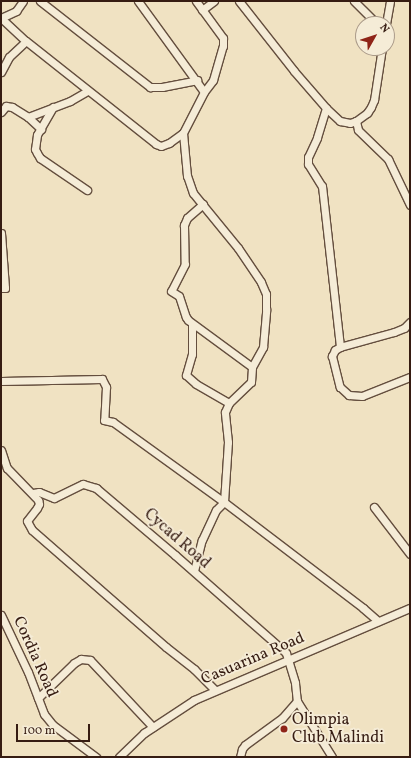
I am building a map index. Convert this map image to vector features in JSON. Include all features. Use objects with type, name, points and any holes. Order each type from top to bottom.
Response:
[{"type":"street","points":[[23,1],[16,11],[1,18],[26,41],[87,91],[156,144],[161,146],[169,143],[183,133],[204,92],[213,80],[223,42],[221,35],[196,1]]},
{"type":"street","points":[[40,1],[150,87],[162,87],[196,80]]},
{"type":"street","points":[[138,1],[204,92]]},
{"type":"street","points":[[202,10],[214,1]]},
{"type":"street","points":[[239,1],[326,108],[340,121],[350,123],[356,121],[367,113],[374,100],[381,56]]},
{"type":"street","points":[[354,1],[369,16]]},
{"type":"street","points":[[387,16],[390,1]]},
{"type":"street","points":[[1,72],[10,57],[26,41]]},
{"type":"street","points":[[28,117],[70,101],[87,91]]},
{"type":"street","points":[[1,112],[6,106],[12,107],[28,117],[41,129]]},
{"type":"street","points":[[52,107],[36,141],[37,153],[40,158],[87,190]]},
{"type":"street","points":[[326,108],[317,138],[308,157],[308,164],[322,186],[340,347]]},
{"type":"street","points":[[356,121],[358,130],[363,136],[379,148],[388,159],[410,205]]},
{"type":"street","points":[[183,133],[186,163],[191,188],[238,248],[261,282],[266,294],[263,346],[252,367],[251,382],[229,403],[225,412],[228,442],[224,502],[216,510],[202,540],[194,571]]},
{"type":"street","points":[[203,204],[187,218],[184,225],[185,264],[171,291],[179,296],[186,318],[192,324],[252,367]]},
{"type":"street","points":[[1,233],[5,288],[1,288]]},
{"type":"street","points":[[410,322],[404,328],[394,332],[340,347],[335,350],[332,356],[340,387],[349,394],[362,396],[410,377]]},
{"type":"street","points":[[192,324],[192,354],[186,375],[196,384],[229,403]]},
{"type":"street","points":[[1,381],[102,379],[106,387],[104,420],[113,422],[224,502],[378,621]]},
{"type":"street","points":[[1,450],[7,468],[33,493],[39,504],[27,522],[32,530],[166,648],[194,668],[215,690]]},
{"type":"street","name":"Cycad Road","points":[[33,493],[39,492],[54,498],[83,484],[90,485],[194,571],[286,653],[295,683],[297,701]]},
{"type":"street","points":[[374,507],[410,554]]},
{"type":"street","name":"Casuarina Road","points":[[118,757],[152,727],[194,700],[410,608]]},
{"type":"street","name":"Cordia Road","points":[[1,615],[28,672],[44,714],[53,725],[96,757]]},
{"type":"street","points":[[38,698],[74,663],[81,659],[90,660],[152,727]]},
{"type":"street","points":[[240,757],[242,749],[245,745],[282,718],[297,701],[332,757]]},
{"type":"place","name":"Olimpia Club Malindi","points":[[284,729]]}]
